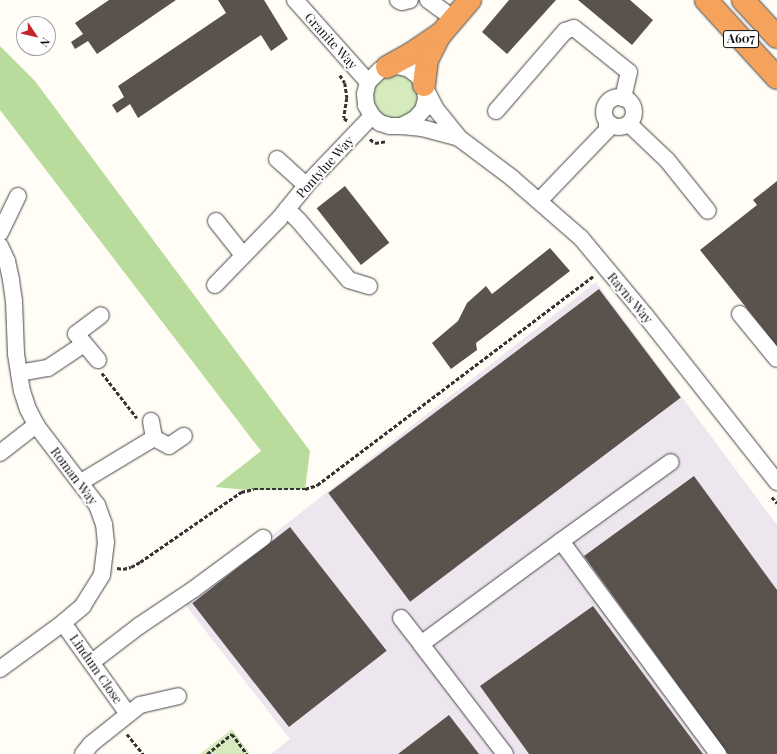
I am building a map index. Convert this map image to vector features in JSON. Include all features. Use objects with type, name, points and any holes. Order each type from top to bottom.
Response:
[{"type":"highway","points":[[424,87],[427,60],[447,27],[470,0]]},
{"type":"highway","name":"A607","points":[[706,0],[777,78]]},
{"type":"highway","name":"A607","points":[[743,0],[777,37]]},
{"type":"highway","points":[[387,67],[409,55],[447,27]]},
{"type":"street","name":"Granite Way","points":[[295,0],[368,82]]},
{"type":"street","points":[[398,0],[402,2],[410,0]]},
{"type":"street","points":[[428,0],[447,27]]},
{"type":"street","points":[[496,111],[564,31],[574,28],[629,72],[623,98]]},
{"type":"street","points":[[398,66],[409,69],[418,75],[424,87],[426,99],[423,110],[415,120],[401,126],[390,126],[380,123],[372,116],[366,105],[365,94],[368,82],[375,74],[387,67],[398,66]]},
{"type":"street","name":"Rayns Way","points":[[424,87],[435,108],[459,138],[512,178],[581,238],[645,315],[772,486]]},
{"type":"street","points":[[539,201],[607,130],[607,122],[603,114],[605,104],[613,98],[623,98],[632,104],[634,114],[629,124],[620,128],[607,122]]},
{"type":"street","name":"Pontylue Way","points":[[215,285],[283,214],[306,185],[372,116]]},
{"type":"street","points":[[629,124],[667,160],[708,211]]},
{"type":"street","name":"Rayns Way","points":[[401,126],[422,128],[459,138]]},
{"type":"street","points":[[277,159],[306,185]]},
{"type":"street","points":[[0,233],[18,196]]},
{"type":"street","points":[[283,214],[299,221],[348,280],[369,286]]},
{"type":"street","points":[[216,221],[243,255]]},
{"type":"street","name":"Roman Way","points":[[0,246],[7,261],[14,301],[7,317],[22,391],[36,425],[81,482],[97,505],[104,524],[106,542],[104,567],[98,582],[83,606],[63,623],[0,669]]},
{"type":"street","points":[[740,314],[777,359]]},
{"type":"street","points":[[19,373],[48,368],[80,339],[101,315]]},
{"type":"street","points":[[80,339],[98,360]]},
{"type":"street","points":[[151,421],[154,438]]},
{"type":"street","points":[[0,453],[36,425]]},
{"type":"street","points":[[154,438],[169,446],[184,436]]},
{"type":"street","points":[[81,482],[154,438]]},
{"type":"street","points":[[421,644],[671,462]]},
{"type":"street","points":[[92,662],[139,626],[194,589],[263,538]]},
{"type":"street","points":[[561,542],[718,754]]},
{"type":"street","points":[[400,618],[505,754]]},
{"type":"street","name":"Lindum Close","points":[[63,623],[129,714],[84,751]]},
{"type":"street","points":[[129,714],[178,696]]},
{"type":"path","points":[[337,70],[345,83],[347,98],[344,118],[376,143],[392,141]]},
{"type":"path","points":[[590,269],[598,278]]},
{"type":"path","points":[[104,567],[123,569],[131,567],[247,490],[305,489],[317,485],[595,275]]},
{"type":"path","points":[[98,360],[101,371],[135,417],[151,421]]},
{"type":"path","points":[[772,486],[777,503]]},
{"type":"path","points":[[129,714],[143,754]]},
{"type":"path","points":[[207,754],[232,734],[248,754]]},
{"type":"shaded area","points":[[596,282],[777,525],[777,754],[271,754],[290,739],[183,602],[230,568]]},
{"type":"green space","points":[[0,46],[35,81],[310,451],[305,489],[247,490],[215,487],[261,451],[0,110]]},
{"type":"green space","points":[[398,66],[426,94],[401,126],[368,111],[375,74]]},
{"type":"green space","points":[[232,729],[250,754],[200,754]]},
{"type":"building","points":[[109,0],[176,0],[97,54],[88,41],[75,49],[71,42],[83,34],[75,23]]},
{"type":"building","points":[[218,0],[264,0],[288,39],[271,51],[261,35],[138,118],[130,104],[117,113],[112,105],[124,97],[118,86],[226,13]]},
{"type":"building","points":[[509,0],[556,0],[507,54],[482,32]]},
{"type":"building","points":[[578,0],[630,0],[653,20],[632,45]]},
{"type":"building","points":[[777,181],[777,346],[700,250],[757,205],[753,200]]},
{"type":"building","points":[[345,186],[389,243],[361,265],[317,208]]},
{"type":"building","points":[[550,248],[570,271],[476,343],[477,350],[451,369],[432,343],[458,321],[467,303],[486,286],[492,294]]},
{"type":"building","points":[[599,289],[681,398],[410,602],[328,493]]},
{"type":"building","points":[[694,476],[777,590],[777,754],[728,754],[584,556]]},
{"type":"building","points":[[290,527],[387,651],[289,727],[192,603]]},
{"type":"building","points":[[593,606],[703,754],[529,754],[480,686]]},
{"type":"building","points":[[449,715],[479,754],[398,754]]}]
